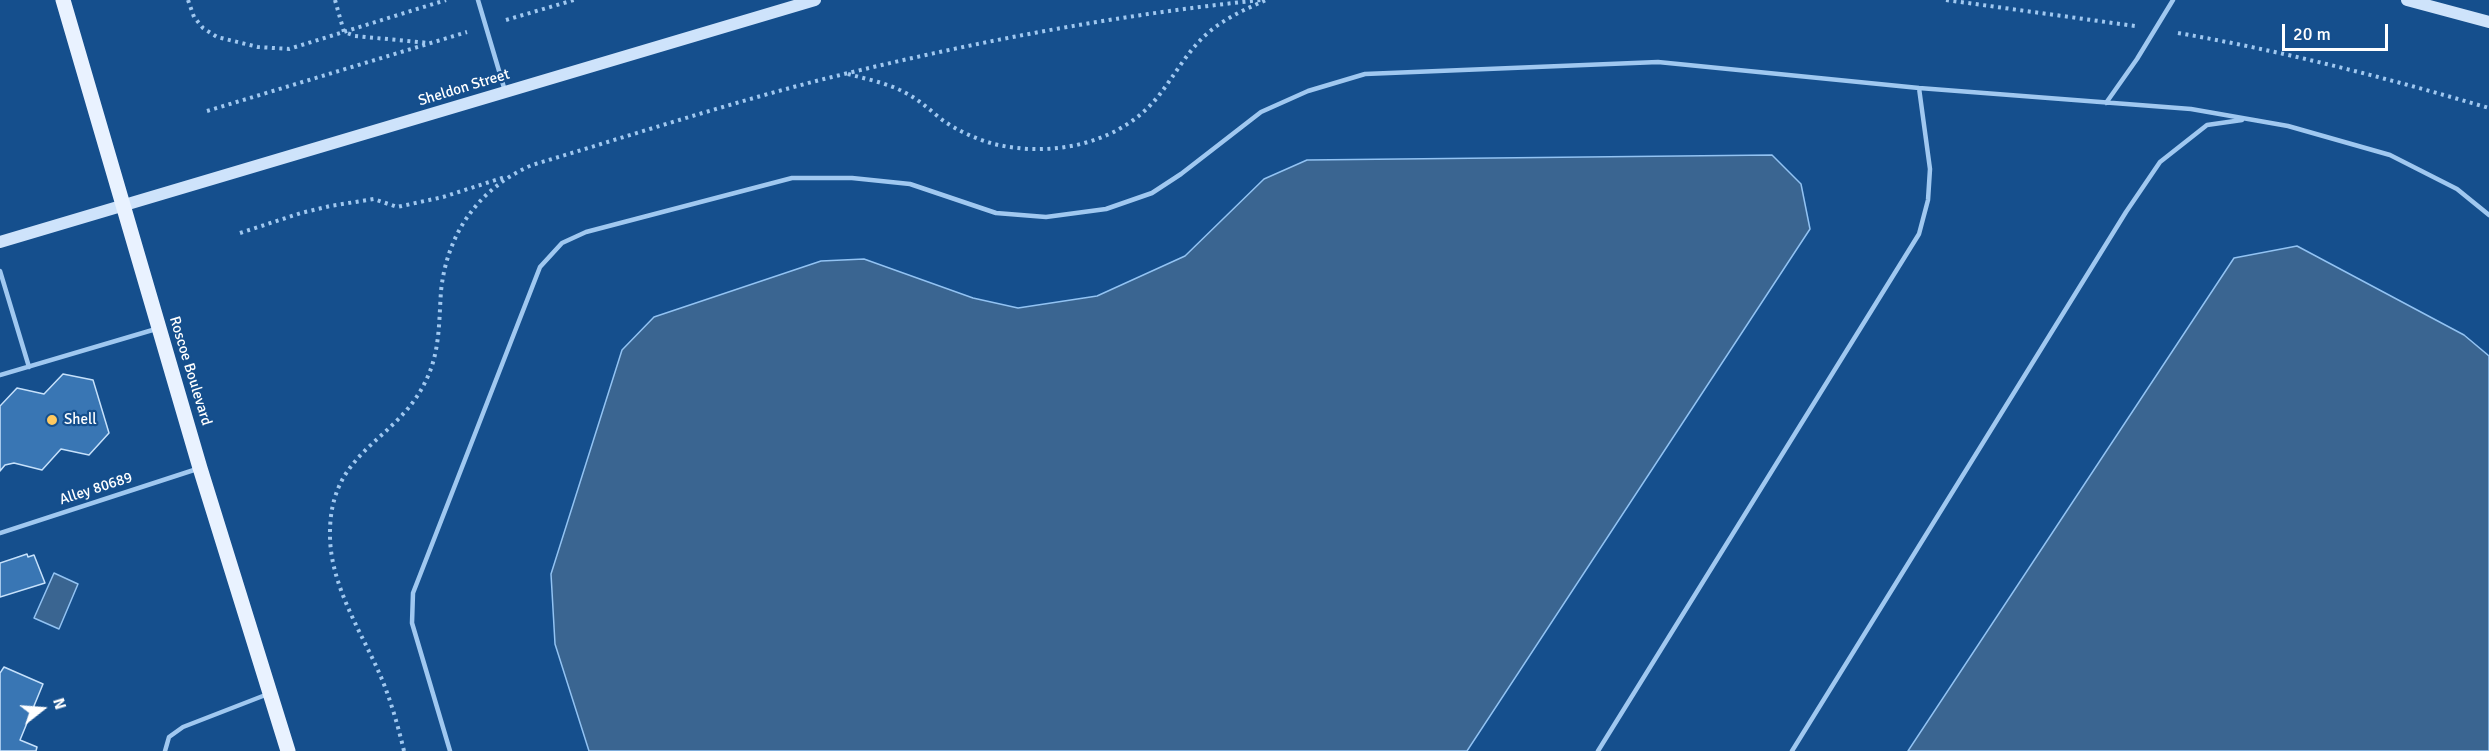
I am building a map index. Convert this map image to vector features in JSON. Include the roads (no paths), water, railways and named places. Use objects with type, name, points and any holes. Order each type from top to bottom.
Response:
[{"type":"main road","name":"Roscoe Boulevard","points":[[63,0],[200,468],[288,751]]},
{"type":"main road","name":"Sheldon Street","points":[[0,242],[815,0]]},
{"type":"main road","points":[[2407,0],[2489,22]]},
{"type":"lane","points":[[478,0],[505,91]]},
{"type":"lane","points":[[2106,103],[2173,0]]},
{"type":"lane","points":[[450,751],[412,623],[413,594],[540,267],[562,243],[578,236],[792,178],[852,178],[910,184],[996,213],[1046,217],[1106,209],[1152,192],[1181,174],[1261,112],[1308,91],[1365,74],[1658,63],[1919,88],[2191,109],[2288,126],[2390,155],[2457,189],[2489,214]]},
{"type":"lane","points":[[1598,751],[1919,234],[1928,200],[1930,169],[1919,88]]},
{"type":"lane","points":[[1792,751],[2120,222],[2160,162],[2207,125],[2248,119]]},
{"type":"lane","points":[[0,271],[29,367]]},
{"type":"lane","points":[[0,375],[159,328]]},
{"type":"lane","name":"Alley 80689","points":[[0,533],[200,468]]},
{"type":"lane","points":[[165,751],[169,737],[183,726],[270,694]]},
{"type":"water","points":[[1772,155],[1801,184],[1810,229],[1467,751],[589,751],[555,644],[551,574],[622,350],[654,317],[821,261],[864,259],[973,298],[1018,308],[1097,296],[1185,256],[1264,179],[1307,160]]},
{"type":"water","points":[[2297,246],[2464,335],[2489,356],[2489,751],[1908,751],[2234,258]]},
{"type":"water","points":[[54,573],[78,584],[59,629],[34,618]]},
{"type":"place","name":"Shell","points":[[52,420]]}]
